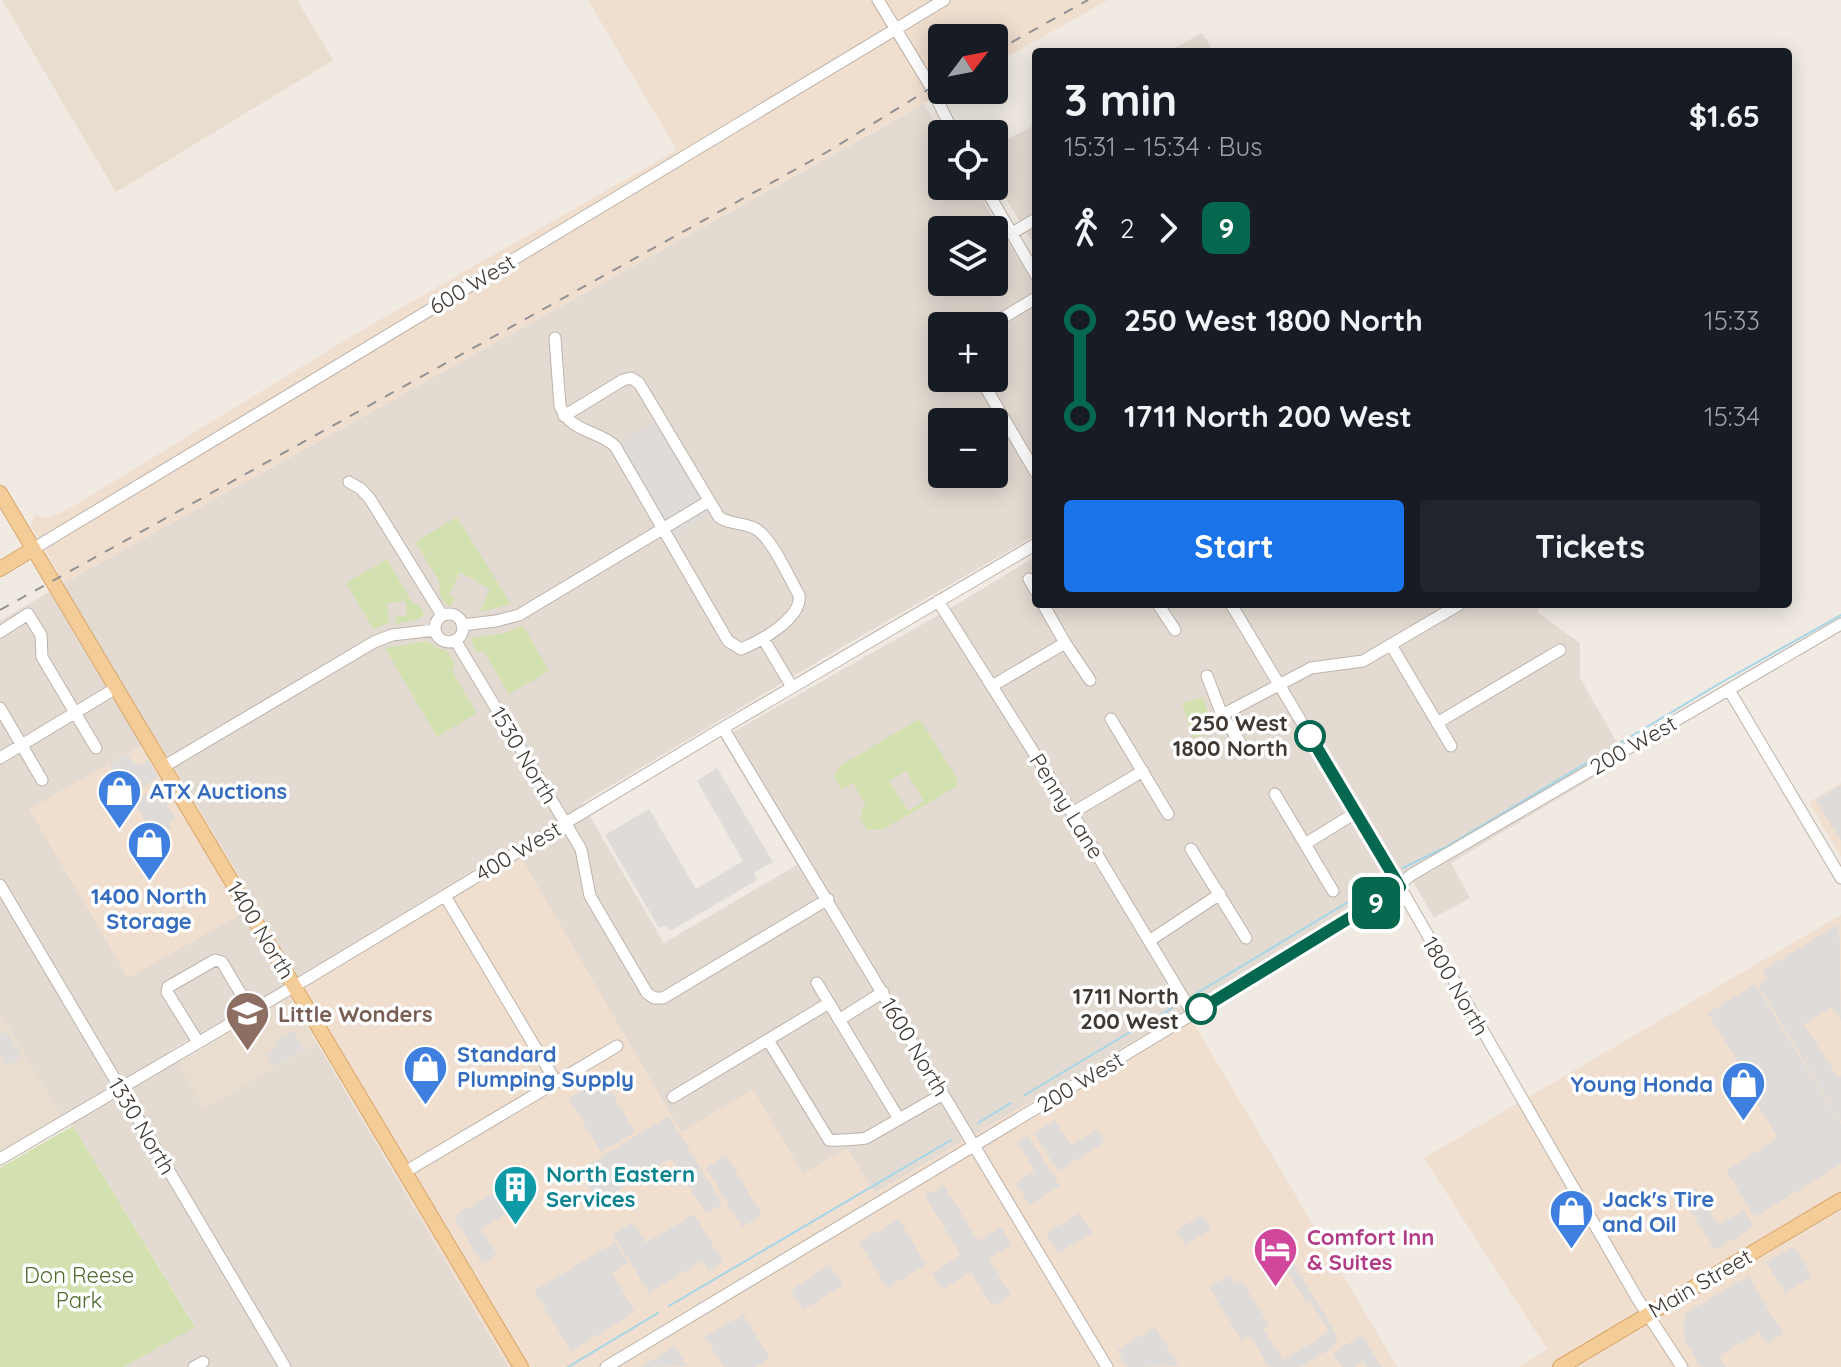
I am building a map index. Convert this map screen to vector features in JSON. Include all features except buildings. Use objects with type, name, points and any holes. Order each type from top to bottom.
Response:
[{"type":"main road","name":"1400 North","points":[[0,493],[521,1367]]},
{"type":"main road","name":"600 West","points":[[0,569],[33,549]]},
{"type":"main road","name":"Main Street","points":[[1560,1367],[1841,1200]]},
{"type":"street","points":[[878,0],[931,87],[947,120]]},
{"type":"street","name":"600 West","points":[[33,549],[944,0]]},
{"type":"street","points":[[992,200],[1032,268]]},
{"type":"street","points":[[1012,233],[1032,221]]},
{"type":"street","points":[[1008,315],[1032,300]]},
{"type":"street","points":[[555,338],[560,406],[564,416],[572,425],[604,437],[615,446],[728,641],[741,649],[764,640],[797,609],[799,595],[759,531],[749,525],[727,523],[719,517],[639,383],[631,378],[623,380],[564,416]]},
{"type":"street","points":[[988,392],[1032,466]]},
{"type":"street","points":[[349,482],[370,499],[442,615]]},
{"type":"street","points":[[462,625],[519,615],[709,501]]},
{"type":"street","name":"400 West","points":[[0,1159],[1032,546]]},
{"type":"street","points":[[1029,579],[1032,584]]},
{"type":"street","name":"Penny Lane","points":[[938,601],[1072,813],[1193,1014]]},
{"type":"street","points":[[1045,608],[1090,680]]},
{"type":"street","points":[[1161,608],[1175,630]]},
{"type":"street","name":"1800 North","points":[[1233,608],[1400,887],[1647,1314],[1682,1367]]},
{"type":"street","points":[[1222,715],[1311,668],[1363,661],[1453,608]]},
{"type":"street","points":[[0,632],[28,614],[41,635],[42,657],[96,748]]},
{"type":"street","points":[[442,615],[455,615],[462,625],[461,634],[455,640],[442,640],[435,630],[436,621],[442,615]]},
{"type":"street","name":"200 West","points":[[606,1367],[1193,1014],[1400,887],[1411,875],[1841,624]]},
{"type":"street","points":[[163,767],[374,642],[392,635],[435,630]]},
{"type":"street","name":"1530 North","points":[[455,640],[565,823],[584,860],[590,896],[647,993],[654,998],[663,998],[828,899]]},
{"type":"street","points":[[764,640],[792,687]]},
{"type":"street","points":[[992,686],[1065,643]]},
{"type":"street","points":[[1391,645],[1451,746]]},
{"type":"street","points":[[1437,723],[1560,650]]},
{"type":"street","points":[[1207,676],[1222,715],[1247,753]]},
{"type":"street","points":[[0,758],[116,688]]},
{"type":"street","points":[[1729,690],[1841,878]]},
{"type":"street","points":[[0,708],[42,780]]},
{"type":"street","points":[[1111,719],[1168,814]]},
{"type":"street","name":"1600 North","points":[[723,728],[1107,1367]]},
{"type":"street","points":[[1072,813],[1143,771]]},
{"type":"street","points":[[1275,794],[1333,891]]},
{"type":"street","points":[[1305,844],[1355,813]]},
{"type":"street","points":[[1191,849],[1246,938]]},
{"type":"street","name":"1330 North","points":[[0,885],[285,1367]]},
{"type":"street","points":[[1149,941],[1220,894]]},
{"type":"street","points":[[445,896],[556,1082]]},
{"type":"street","points":[[198,1042],[167,992],[168,987],[215,960],[222,962],[251,1011]]},
{"type":"street","points":[[817,983],[899,1119]]},
{"type":"street","points":[[839,1020],[883,992]]},
{"type":"street","points":[[673,1097],[829,1003]]},
{"type":"street","points":[[768,1040],[829,1140],[861,1140],[943,1094]]},
{"type":"street","points":[[405,1172],[617,1046]]},
{"type":"shaded area","points":[[2,0],[297,0],[333,60],[116,192]]},
{"type":"shaded area","points":[[588,0],[1108,0],[1008,56],[1008,24],[928,24],[928,101],[64,583],[31,526],[35,514],[42,518],[51,517],[72,507],[359,332],[677,150]]},
{"type":"shaded area","points":[[1202,33],[1211,48],[1174,48]]},
{"type":"shaded area","points":[[924,104],[934,120],[928,120],[928,200],[983,200],[992,216],[928,216],[928,296],[1008,296],[1008,242],[1032,281],[1032,537],[582,803],[664,943],[797,865],[721,739],[1032,558],[1032,608],[1539,608],[1538,613],[1580,643],[1580,678],[1626,758],[1451,863],[1470,898],[1434,918],[1408,873],[1197,1004],[875,1193],[803,1174],[681,1132],[513,845],[285,986],[170,1050],[205,1108],[317,1043],[508,1367],[124,1367],[195,1326],[73,1126],[61,1116],[0,1012],[0,621]]},
{"type":"shaded area","points":[[1032,126],[1032,241],[1007,200],[1008,139]]},
{"type":"shaded area","points":[[656,422],[710,514],[674,536],[619,444]]},
{"type":"shaded area","points":[[156,737],[257,905],[128,978],[29,809]]},
{"type":"shaded area","points":[[127,755],[138,766],[148,760],[158,777],[128,797],[109,765]]},
{"type":"shaded area","points":[[717,768],[773,862],[754,873],[757,880],[670,931],[666,925],[659,928],[605,835],[649,809],[696,889],[743,861],[697,781]]},
{"type":"shaded area","points":[[1841,783],[1841,857],[1809,802]]},
{"type":"shaded area","points":[[1841,785],[1841,841],[1816,800]]},
{"type":"shaded area","points":[[159,790],[175,818],[170,823],[171,830],[155,839],[133,799]]},
{"type":"shaded area","points":[[514,845],[681,1132],[753,1089],[803,1174],[847,1148],[875,1193],[1186,1010],[1397,1367],[508,1367],[285,986]]},
{"type":"shaded area","points":[[1841,915],[1841,1367],[1519,1367],[1547,1349],[1424,1158]]},
{"type":"shaded area","points":[[1839,924],[1841,1020],[1832,1007],[1804,1024],[1838,1078],[1841,1076],[1841,1122],[1758,985],[1767,979],[1762,971]]},
{"type":"shaded area","points":[[1755,984],[1841,1124],[1841,1164],[1755,1217],[1726,1171],[1778,1138],[1744,1082],[1743,1070],[1708,1013]]},
{"type":"shaded area","name":"Little Wonders","points":[[290,997],[317,1043],[204,1109],[178,1063]]},
{"type":"shaded area","points":[[0,1012],[61,1116],[0,1152]]},
{"type":"shaded area","points":[[7,1031],[21,1057],[7,1066],[0,1054],[0,1036]]},
{"type":"shaded area","points":[[293,1031],[304,1049],[274,1067],[267,1054],[279,1047],[276,1041]]},
{"type":"shaded area","points":[[603,1078],[635,1132],[601,1152],[569,1098]]},
{"type":"shaded area","points":[[669,1116],[722,1204],[706,1214],[671,1158],[598,1203],[578,1171]]},
{"type":"shaded area","points":[[1055,1120],[1071,1145],[1097,1129],[1105,1142],[1058,1171],[1034,1133]]},
{"type":"shaded area","points":[[1028,1135],[1060,1186],[1029,1205],[1016,1183],[1035,1171],[1017,1142]]},
{"type":"shaded area","points":[[726,1155],[762,1215],[742,1227],[706,1168]]},
{"type":"shaded area","points":[[944,1185],[978,1241],[1001,1227],[1012,1245],[989,1259],[1011,1295],[992,1306],[971,1272],[942,1290],[932,1273],[961,1255],[925,1196]]},
{"type":"shaded area","points":[[506,1186],[518,1207],[481,1229],[497,1255],[482,1264],[454,1216]]},
{"type":"shaded area","points":[[1695,1187],[1718,1225],[1744,1210],[1754,1227],[1715,1250],[1681,1195]]},
{"type":"shaded area","points":[[1080,1213],[1092,1233],[1058,1253],[1046,1233]]},
{"type":"shaded area","points":[[694,1214],[723,1262],[709,1271],[702,1261],[649,1293],[613,1234],[633,1222],[646,1243]]},
{"type":"shaded area","points":[[1202,1215],[1211,1230],[1185,1245],[1176,1231]]},
{"type":"shaded area","points":[[899,1219],[926,1265],[887,1288],[859,1242]]},
{"type":"shaded area","points":[[615,1242],[628,1263],[612,1273],[635,1312],[571,1351],[534,1291]]},
{"type":"shaded area","points":[[1282,1244],[1338,1337],[1333,1347],[1300,1367],[1269,1367],[1250,1335],[1241,1340],[1209,1287],[1230,1275],[1235,1283],[1241,1280],[1269,1325],[1263,1329],[1283,1360],[1329,1332],[1311,1302],[1307,1304],[1274,1249]]},
{"type":"shaded area","points":[[1794,1246],[1812,1276],[1785,1293],[1766,1262]]},
{"type":"shaded area","points":[[830,1265],[843,1285],[803,1310],[791,1290]]},
{"type":"shaded area","points":[[1748,1276],[1783,1334],[1766,1344],[1759,1332],[1719,1356],[1726,1367],[1701,1367],[1685,1341],[1683,1325],[1686,1313]]},
{"type":"shaded area","points":[[743,1314],[770,1358],[756,1367],[724,1367],[705,1337]]},
{"type":"shaded area","points":[[1155,1327],[1179,1366],[1127,1367],[1117,1350]]},
{"type":"shaded area","points":[[1362,1335],[1382,1367],[1367,1367],[1363,1362],[1354,1367],[1342,1367],[1333,1353]]},
{"type":"shaded area","points":[[675,1346],[687,1366],[641,1367]]},
{"type":"green space","points":[[457,517],[511,604],[480,612],[490,589],[460,572],[449,595],[455,599],[451,606],[447,606],[440,595],[439,581],[415,542]]},
{"type":"green space","points":[[387,559],[412,602],[420,606],[424,615],[396,624],[395,617],[407,615],[406,601],[387,603],[389,623],[373,629],[346,583]]},
{"type":"green space","points":[[523,626],[549,671],[509,694],[484,652],[475,651],[471,638],[505,633]]},
{"type":"green space","points":[[427,641],[447,651],[455,664],[452,671],[477,713],[437,737],[385,648]]},
{"type":"green space","points":[[1203,697],[1214,731],[1193,738],[1182,703]]},
{"type":"green space","points":[[917,720],[922,722],[957,779],[957,786],[884,829],[867,830],[859,817],[863,815],[860,810],[866,806],[853,783],[841,789],[834,777],[840,766]],"holes":[[[906,771],[924,801],[908,811],[889,781]]]},
{"type":"green space","name":"Don Reese Park","points":[[73,1126],[195,1327],[124,1367],[0,1367],[0,1168]]},
{"type":"waterway","points":[[1403,868],[1446,847],[1722,682],[1841,615]]},
{"type":"waterway","points":[[1194,995],[1381,882]]},
{"type":"waterway","points":[[1159,1016],[1172,1008]]},
{"type":"waterway","points":[[1025,1095],[1145,1023]]},
{"type":"waterway","points":[[978,1123],[1011,1103]]},
{"type":"waterway","points":[[669,1306],[951,1140]]},
{"type":"waterway","points":[[568,1367],[658,1313]]},
{"type":"railway","points":[[1008,44],[1088,0]]},
{"type":"railway","points":[[0,610],[827,152],[928,90]]},
{"type":"bus line","name":"9","points":[[1201,1009],[1400,887],[1310,736]]},
{"type":"place","name":"250 West 1800 North","points":[[1310,736]]},
{"type":"place","name":"ATX Auctions","points":[[119,830]]},
{"type":"place","name":"1400 North Storage","points":[[149,882]]},
{"type":"place","name":"1711 North 200 West","points":[[1201,1009]]},
{"type":"place","name":"Little Wonders","points":[[247,1053]]},
{"type":"place","name":"Standard Plumping Supply","points":[[426,1106]]},
{"type":"place","name":"Young Honda","points":[[1744,1123]]},
{"type":"place","name":"North Eastern Services","points":[[515,1226]]},
{"type":"place","name":"Jack's Tire and Oil","points":[[1571,1251]]},
{"type":"place","name":"Comfort Inn & Suites","points":[[1276,1289]]}]
